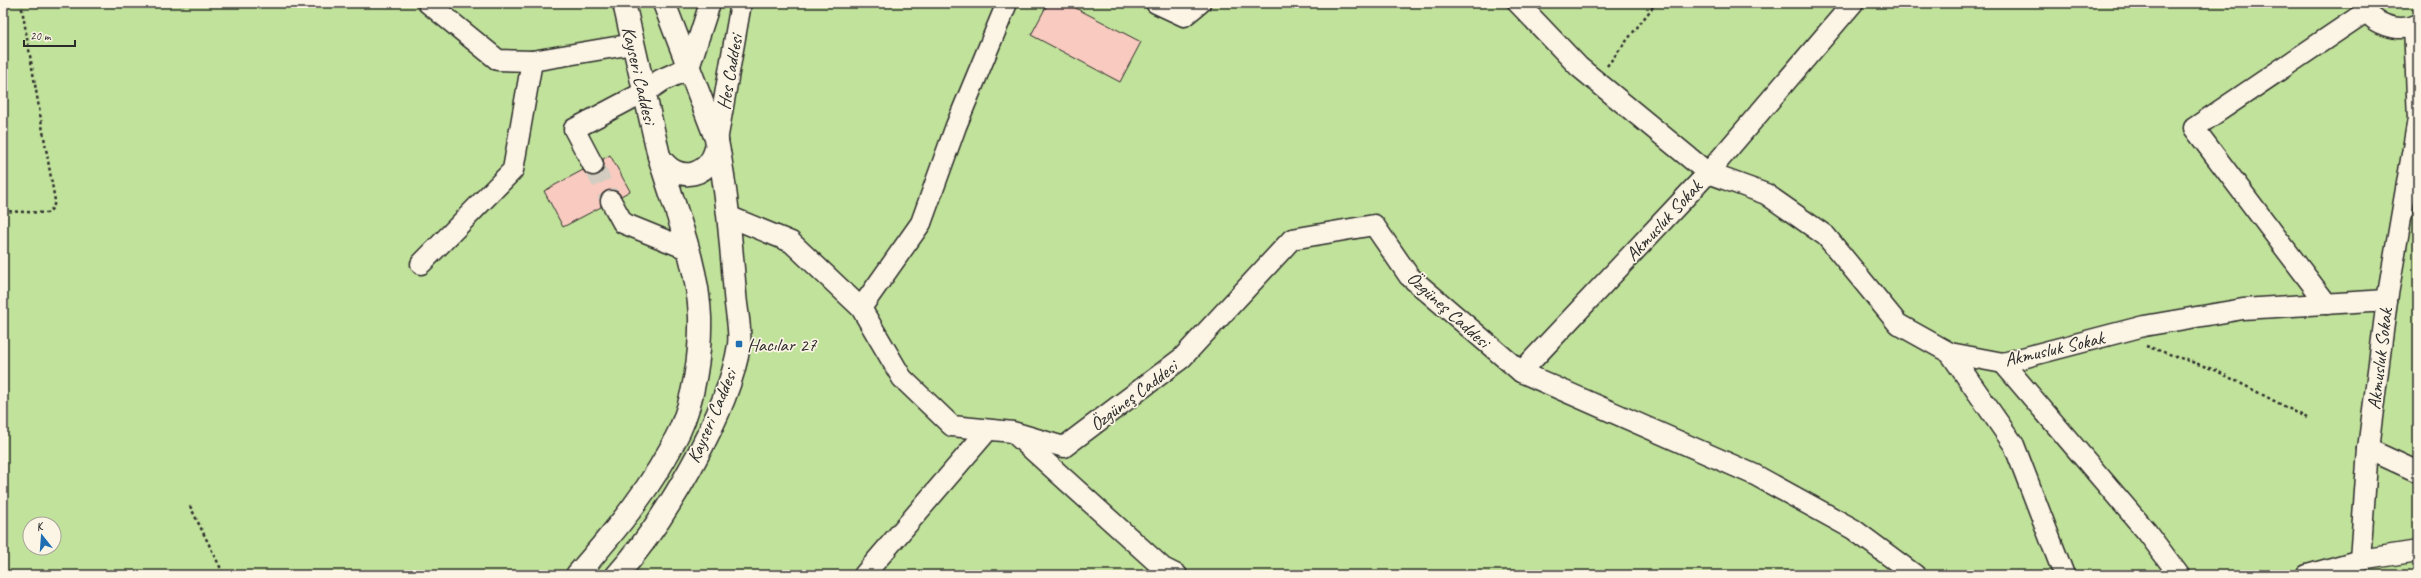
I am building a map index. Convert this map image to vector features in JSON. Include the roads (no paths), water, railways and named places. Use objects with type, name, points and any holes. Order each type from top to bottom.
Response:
[{"type":"main road","name":"Kayseri Caddesi","points":[[577,575],[623,521],[680,432],[696,376],[700,317],[687,249],[658,152],[624,3]]},
{"type":"main road","name":"Kayseri Caddesi","points":[[617,575],[659,519],[697,455],[727,388],[739,344],[728,216],[716,137],[664,3]]},
{"type":"main road","points":[[644,92],[662,80],[689,68]]},
{"type":"main road","points":[[658,152],[663,164],[677,173],[694,174],[702,170],[714,158],[716,137]]},
{"type":"street","points":[[428,3],[498,60],[532,61],[633,44]]},
{"type":"street","name":"Hes Caddesi","points":[[689,68],[710,3]]},
{"type":"street","name":"Hes Caddesi","points":[[716,137],[741,3]]},
{"type":"street","points":[[862,308],[921,223],[956,126],[1007,3]]},
{"type":"street","points":[[1156,3],[1184,16],[1200,3]]},
{"type":"street","points":[[1518,3],[1579,67],[1708,173],[1853,3]]},
{"type":"street","points":[[2327,304],[2194,128],[2364,7],[2373,19],[2386,26],[2400,28],[2416,25],[2418,119],[2387,300]]},
{"type":"street","points":[[421,264],[513,170],[532,61]]},
{"type":"street","points":[[593,165],[574,128],[644,92]]},
{"type":"street","name":"Akmusluk Sokak","points":[[1521,372],[1708,173],[1766,194],[1826,236],[1898,324],[1950,353],[2003,363],[2160,324],[2243,309],[2387,300],[2368,449],[2360,560]]},
{"type":"street","points":[[611,201],[623,223],[687,249]]},
{"type":"street","name":"Özgüneş Caddesi","points":[[728,216],[791,242],[862,308],[902,378],[952,426],[1013,432],[1064,447],[1182,358],[1292,239],[1374,225],[1409,276],[1521,372]]},
{"type":"street","points":[[1950,353],[2014,445],[2064,575]]},
{"type":"street","points":[[2003,363],[2148,532],[2179,575]]},
{"type":"street","points":[[1521,372],[1755,475],[1853,529],[1914,575]]},
{"type":"street","points":[[866,574],[988,430]]},
{"type":"street","points":[[1013,432],[1163,568],[1177,575]]},
{"type":"street","points":[[2368,449],[2418,472]]},
{"type":"street","points":[[2307,575],[2360,560],[2418,551]]},
{"type":"tunnel","points":[[593,165],[611,201]]},
{"type":"place","name":"Hacılar 27","points":[[739,344]]}]
